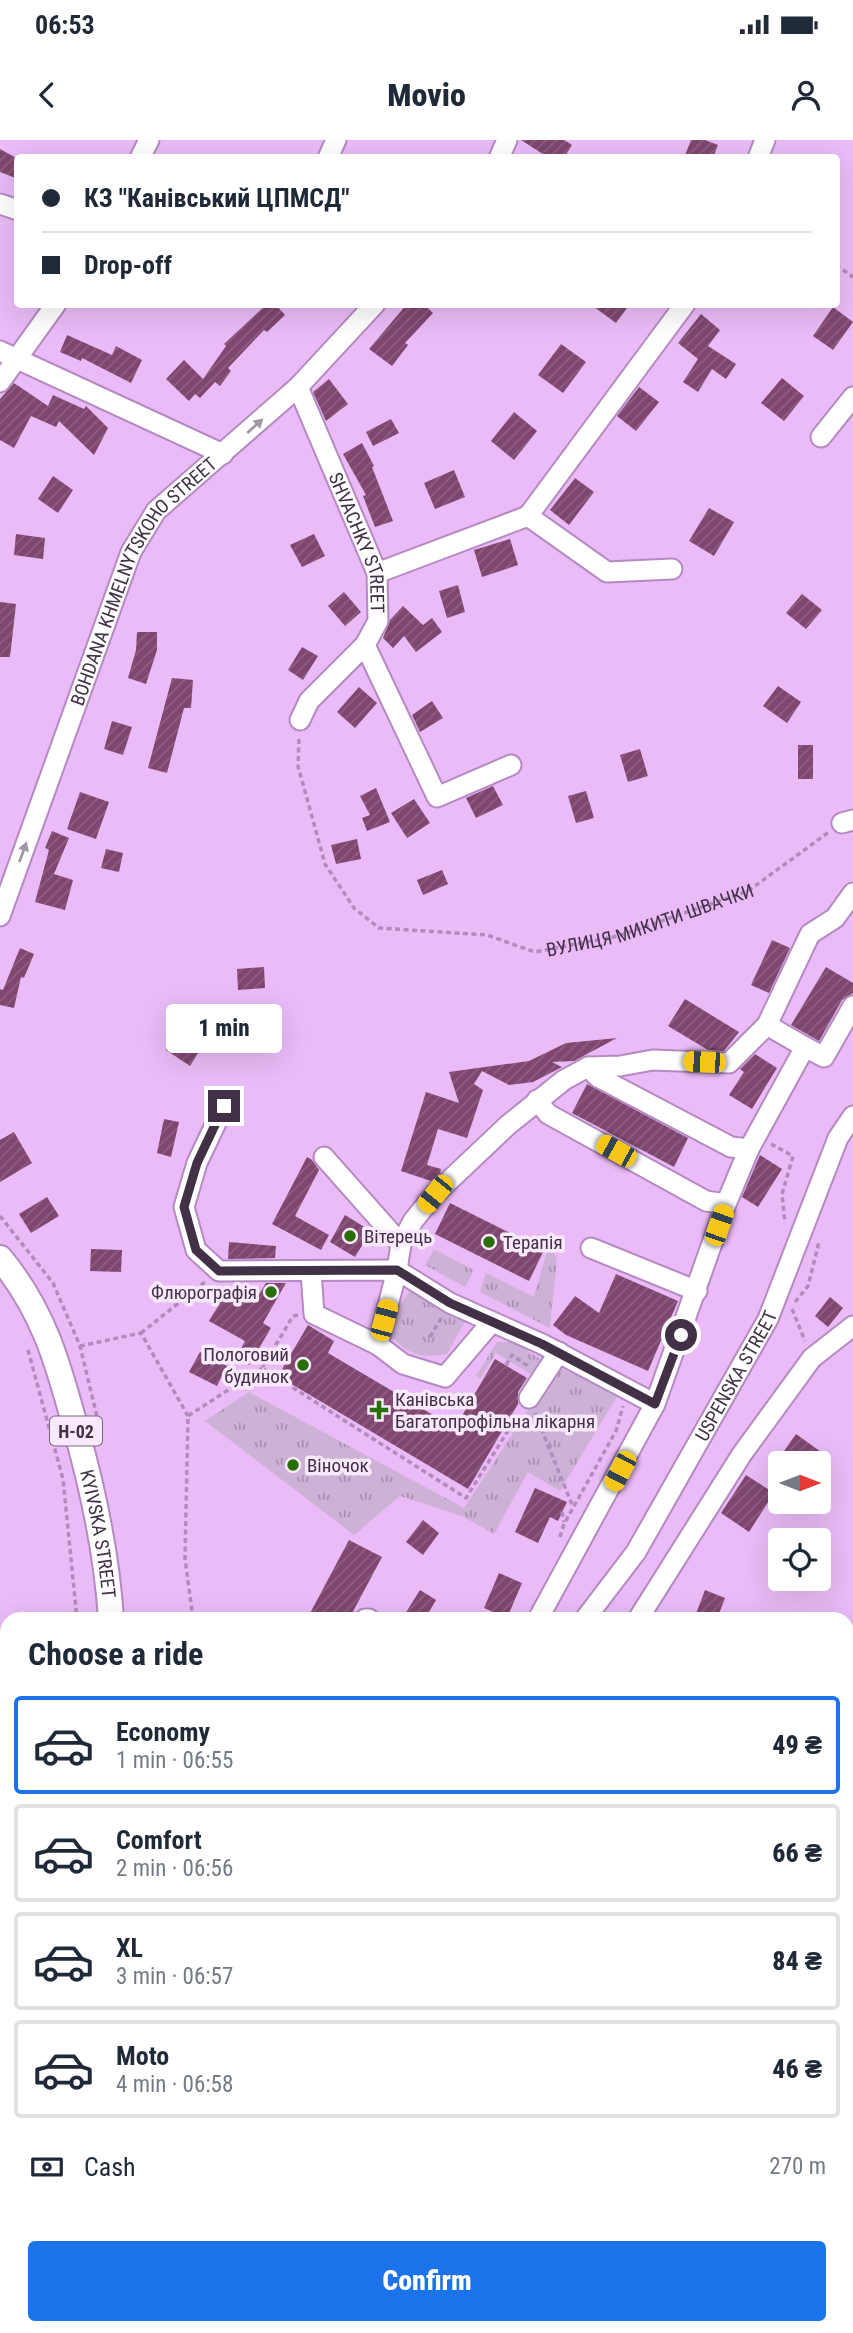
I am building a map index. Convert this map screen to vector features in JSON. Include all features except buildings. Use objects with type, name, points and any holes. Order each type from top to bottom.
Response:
[{"type":"main road","name":"KYIVSKA STREET","points":[[0,1258],[31,1302],[55,1352],[92,1489],[110,1612]]},
{"type":"street","points":[[0,382],[9,355],[52,308]]},
{"type":"street","name":"BOHDANA KHMELNYTSKOHO STREET","points":[[0,916],[131,552],[156,511],[298,387],[371,308]]},
{"type":"street","points":[[377,573],[528,516],[682,308]]},
{"type":"street","points":[[9,355],[223,454]]},
{"type":"street","name":"SHVACHKY STREET","points":[[298,387],[377,573],[378,621],[365,645],[309,701],[300,720]]},
{"type":"street","points":[[821,437],[853,397]]},
{"type":"street","points":[[528,516],[607,572],[673,569]]},
{"type":"street","points":[[365,645],[437,797],[511,765]]},
{"type":"street","points":[[378,1345],[401,1244],[413,1221],[435,1194],[537,1100],[564,1080],[588,1067],[620,1066],[653,1060],[729,1063],[767,1025],[810,934],[835,918],[853,893]]},
{"type":"street","points":[[767,1025],[824,1057],[853,1006]]},
{"type":"street","points":[[542,1612],[655,1404],[726,1203],[753,1143],[805,1046]]},
{"type":"street","points":[[588,1067],[598,1077],[731,1147],[753,1143]]},
{"type":"street","points":[[537,1100],[548,1114],[706,1201],[726,1203]]},
{"type":"street","points":[[224,1106],[197,1163],[184,1207],[196,1250],[219,1271],[397,1270],[450,1303],[559,1352],[655,1404]]},
{"type":"street","name":"USPENSKA STREET","points":[[590,1612],[636,1552],[768,1318],[838,1138],[853,1116]]},
{"type":"street","points":[[324,1157],[401,1244]]},
{"type":"street","points":[[591,1248],[696,1291]]},
{"type":"street","points":[[311,1272],[314,1314],[378,1345],[403,1364],[445,1377],[491,1323]]},
{"type":"street","points":[[642,1612],[743,1454],[812,1358],[853,1326]]},
{"type":"street","points":[[529,1398],[559,1352]]},
{"type":"path","name":"ВУЛИЦЯ МИКИТИ ШВАЧКИ","points":[[300,720],[298,766],[325,864],[354,908],[379,928],[487,935],[536,953],[618,936],[748,891],[848,821]]},
{"type":"path","points":[[753,1143],[793,1156],[782,1194],[786,1232]]},
{"type":"path","points":[[789,1268],[808,1286]]},
{"type":"path","points":[[80,1346],[141,1333],[219,1271]]},
{"type":"path","points":[[792,1307],[812,1358]]},
{"type":"path","points":[[188,1416],[262,1368],[293,1316],[314,1314]]},
{"type":"path","points":[[141,1333],[188,1416],[185,1558],[192,1612]]},
{"type":"path","points":[[27,1349],[63,1479],[76,1612]]},
{"type":"path","points":[[506,1365],[512,1355],[528,1366]]},
{"type":"path","points":[[262,1368],[466,1498],[529,1398]]},
{"type":"path","points":[[461,1393],[473,1399]]},
{"type":"path","points":[[529,1398],[573,1508]]},
{"type":"path","points":[[562,1511],[564,1524]]},
{"type":"green space","points":[[549,1244],[557,1259],[550,1328],[480,1292],[486,1273],[534,1297]]},
{"type":"green space","points":[[434,1249],[474,1270],[465,1287],[425,1265]]},
{"type":"green space","points":[[411,1290],[468,1316],[447,1354],[416,1354],[404,1348],[392,1336],[392,1314]]},
{"type":"green space","points":[[497,1342],[514,1342],[540,1359],[541,1364],[534,1376],[496,1353],[480,1379],[476,1376]]},
{"type":"green space","points":[[556,1367],[621,1390],[560,1491],[528,1472],[494,1534],[462,1516],[400,1496],[354,1535],[205,1421],[249,1392],[464,1508]]},
{"type":"place","name":"Вітерець","points":[[350,1236]]},
{"type":"place","name":"Терапія","points":[[489,1242]]},
{"type":"place","name":"Флюрографія","points":[[271,1292]]},
{"type":"place","name":"Пологовий будинок","points":[[303,1365]]},
{"type":"place","name":"Канівська Багатопрофільна лікарня","points":[[379,1410]]},
{"type":"place","name":"Віночок","points":[[293,1465]]},
{"type":"route","points":[[224,1106],[197,1163],[184,1207],[196,1250],[219,1271],[397,1270],[450,1303],[559,1352],[655,1404],[681,1335]]}]
